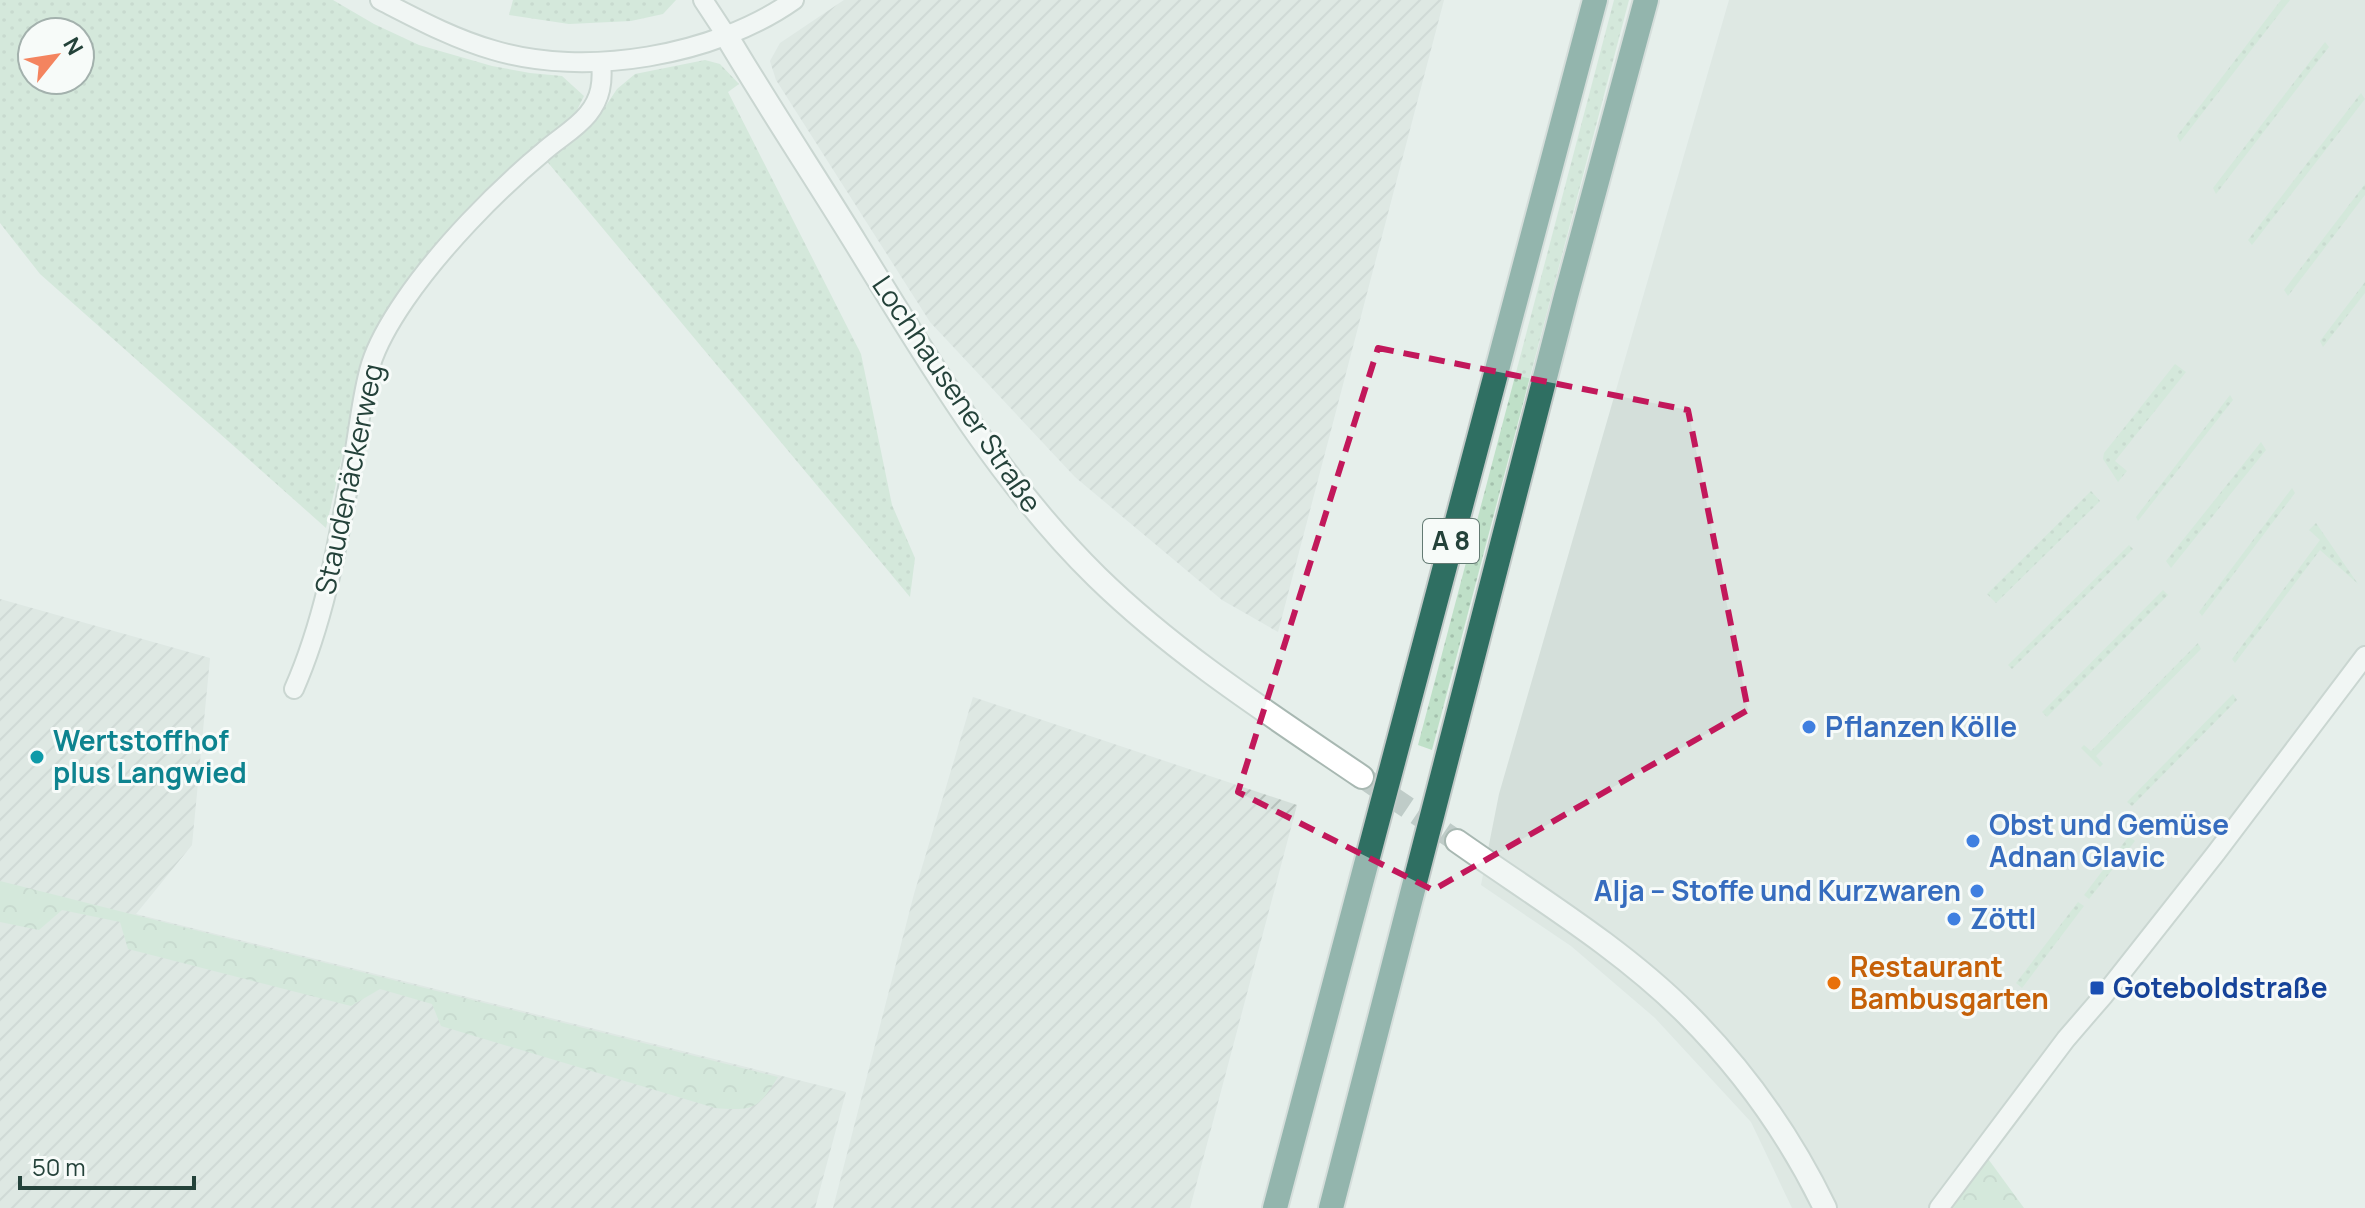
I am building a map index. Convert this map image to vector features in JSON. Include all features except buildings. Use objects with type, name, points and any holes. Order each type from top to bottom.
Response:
[{"type":"highway","name":"A 8","points":[[1275,1208],[1595,0]]},
{"type":"highway","name":"A 8","points":[[1331,1208],[1566,296],[1646,0]]},
{"type":"street","points":[[380,0],[431,26],[493,50],[568,63],[649,57],[698,45],[726,35],[794,0]]},
{"type":"street","name":"Lochhausener Straße","points":[[703,0],[922,352],[994,459],[1034,510],[1097,577],[1180,650],[1362,777]]},
{"type":"street","name":"Staudenäckerweg","points":[[294,689],[310,654],[344,508],[362,399],[372,361],[386,330],[422,277],[464,229],[542,152],[588,114],[598,99],[603,82],[601,62]]},
{"type":"street","points":[[1939,1208],[2066,1039],[2216,853],[2365,656]]},
{"type":"street","points":[[1457,841],[1594,937],[1686,1013],[1725,1055],[1782,1129],[1825,1208]]},
{"type":"highlighted area","points":[[1378,348],[1688,410],[1748,710],[1433,890],[1238,792]]},
{"type":"shaded area","points":[[844,0],[1444,0],[1278,632],[1222,600],[1075,477],[930,322],[776,80],[770,61],[780,43]]},
{"type":"shaded area","points":[[1729,0],[2365,0],[2365,674],[2190,902],[1947,1208],[1792,1208],[1751,1122],[1655,1018],[1571,946],[1481,885],[1499,794]]},
{"type":"shaded area","points":[[0,599],[210,658],[192,845],[136,914],[846,1092],[815,1208],[0,1208]]},
{"type":"shaded area","points":[[973,697],[1297,805],[1190,1208],[833,1208],[914,894]]},
{"type":"green space","points":[[0,0],[333,0],[419,45],[492,66],[562,76],[584,96],[563,128],[535,146],[445,235],[396,298],[365,355],[326,528],[40,274],[0,223]]},
{"type":"green space","points":[[513,0],[676,0],[663,14],[631,21],[569,24],[509,15]]},
{"type":"green space","points":[[1614,0],[1629,0],[1432,750],[1418,745]]},
{"type":"green space","points":[[2281,0],[2290,0],[2180,142],[2177,136]]},
{"type":"green space","points":[[2325,42],[2329,47],[2216,194],[2213,188]]},
{"type":"green space","points":[[705,60],[720,64],[739,84],[728,92],[861,354],[892,505],[915,558],[910,597],[545,159],[577,135],[603,110],[617,89],[635,74]]},
{"type":"green space","points":[[2361,93],[2365,99],[2252,245],[2248,240]]},
{"type":"green space","points":[[2365,184],[2365,195],[2288,296],[2284,290]]},
{"type":"green space","points":[[2365,282],[2365,293],[2323,347],[2320,341]]},
{"type":"green space","points":[[2175,364],[2186,372],[2115,461],[2127,471],[2118,482],[2103,459],[2104,453]]},
{"type":"green space","points":[[2230,395],[2233,400],[2138,521],[2136,517]]},
{"type":"green space","points":[[2261,442],[2266,450],[2171,568],[2166,561]]},
{"type":"green space","points":[[2292,488],[2295,493],[2202,616],[2199,612]]},
{"type":"green space","points":[[2091,491],[2100,501],[1996,603],[1987,594]]},
{"type":"green space","points":[[2316,523],[2358,584],[2320,550],[2235,663],[2232,659],[2320,540],[2309,530]]},
{"type":"green space","points":[[2129,545],[2133,549],[2012,669],[2008,665]]},
{"type":"green space","points":[[2163,590],[2168,595],[2047,717],[2042,712]]},
{"type":"green space","points":[[2198,643],[2201,649],[2096,756],[2103,764],[2100,767],[2081,748],[2084,745],[2091,751]]},
{"type":"green space","points":[[2233,694],[2237,700],[2132,806],[2127,802]]},
{"type":"green space","points":[[2129,836],[2135,841],[2089,899],[2084,895]]},
{"type":"green space","points":[[0,881],[778,1077],[754,1106],[715,1108],[441,1026],[432,1004],[380,989],[351,1006],[128,949],[120,922],[62,910],[39,930],[0,922]]},
{"type":"green space","points":[[2078,902],[2084,906],[2022,988],[2016,983]]},
{"type":"green space","points":[[1986,1156],[2024,1208],[1947,1208]]},
{"type":"tunnel","points":[[1362,777],[1457,841]]},
{"type":"place","name":"Pflanzen Kölle","points":[[1809,727]]},
{"type":"place","name":"Wertstoffhof plus Langwied","points":[[37,757]]},
{"type":"place","name":"Obst und Gemüse Adnan Glavic","points":[[1973,841]]},
{"type":"place","name":"Alja – Stoffe und Kurzwaren","points":[[1977,891]]},
{"type":"place","name":"Zöttl","points":[[1954,919]]},
{"type":"place","name":"Restaurant Bambusgarten","points":[[1834,983]]},
{"type":"place","name":"Goteboldstraße","points":[[2097,988]]}]
